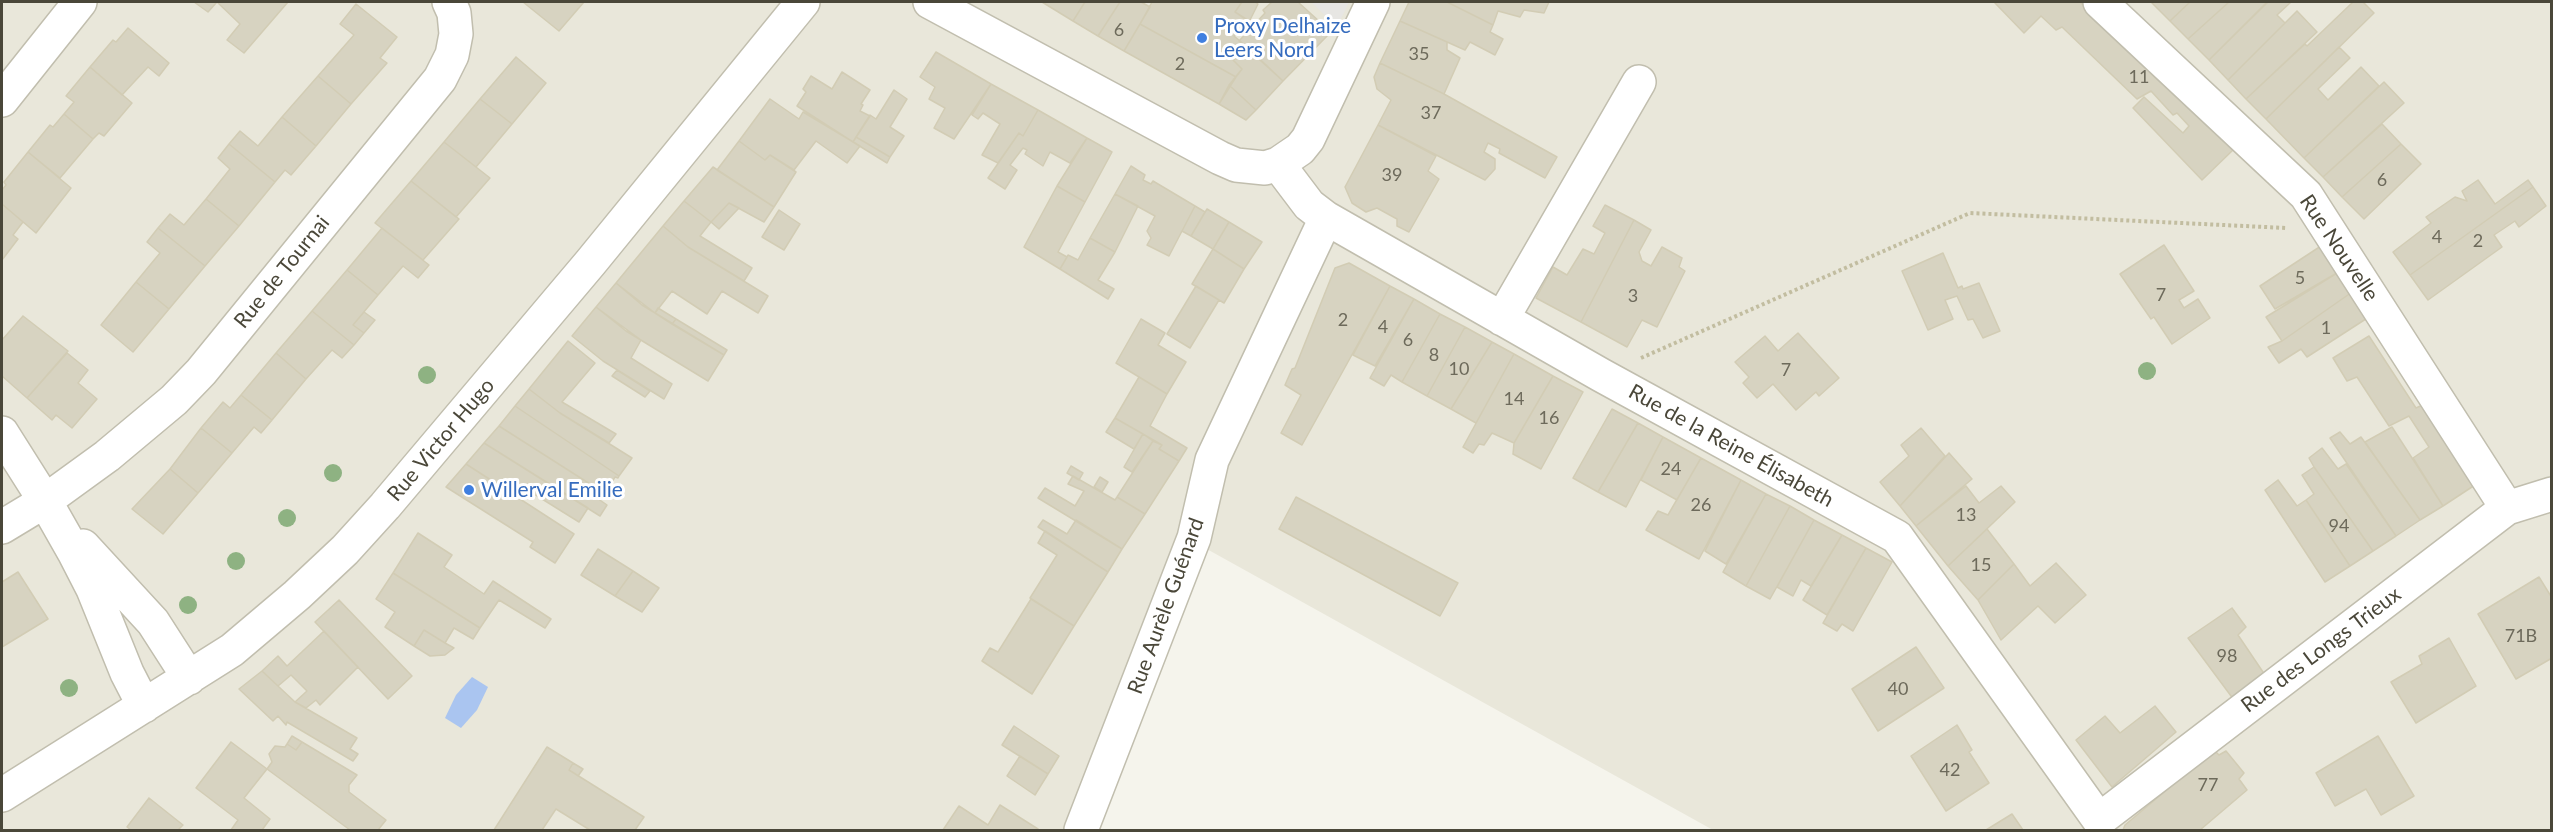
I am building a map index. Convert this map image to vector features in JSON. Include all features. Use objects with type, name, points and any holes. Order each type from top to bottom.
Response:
[{"type":"street","points":[[2,100],[80,2]]},
{"type":"street","name":"Rue de Tournai","points":[[2,527],[45,501],[107,456],[143,427],[201,372],[440,79],[452,55],[456,34],[454,13],[449,2]]},
{"type":"street","name":"Rue Victor Hugo","points":[[2,795],[232,650],[345,550],[385,506],[591,262],[803,2]]},
{"type":"street","points":[[935,3],[1220,158],[1248,167],[1264,168],[1278,164],[1308,139],[1373,2]]},
{"type":"street","name":"Rue Nouvelle","points":[[2100,2],[2306,195],[2507,508]]},
{"type":"street","points":[[1502,319],[1639,82]]},
{"type":"street","name":"Rue de la Reine Élisabeth","points":[[1278,164],[1309,205],[1326,218],[1602,375],[1897,537],[2099,820]]},
{"type":"street","name":"Rue Aurèle Guénard","points":[[1081,831],[1194,538],[1212,460],[1326,218]]},
{"type":"street","points":[[2,434],[45,501],[93,589],[127,673],[144,706]]},
{"type":"street","name":"Rue des Longs Trieux","points":[[2099,820],[2507,508],[2552,494]]},
{"type":"street","points":[[45,501],[153,622],[189,678]]},
{"type":"path","points":[[1602,375],[1970,213],[2328,230]]},
{"type":"shaded area","points":[[2,2],[2551,2],[2551,830],[1713,830],[1205,548],[1096,830],[2,830]]},
{"type":"shaded area","points":[[1311,2],[1349,2],[1337,27]]},
{"type":"water","points":[[472,677],[488,687],[477,710],[461,728],[445,718],[456,695]]},
{"type":"building","points":[[194,2],[217,2],[208,12]]},
{"type":"building","points":[[217,2],[288,2],[244,53],[227,40],[240,24]]},
{"type":"building","points":[[523,2],[584,2],[559,31]]},
{"type":"building","points":[[1042,2],[1085,2],[1073,21]]},
{"type":"building","points":[[1085,2],[1120,2],[1098,36],[1073,21]]},
{"type":"building","points":[[1120,2],[1141,2],[1150,7],[1124,51],[1098,36]]},
{"type":"building","name":"Proxy Delhaize Leers Nord","points":[[1152,2],[1242,2],[1235,12],[1246,19],[1234,36],[1246,46],[1233,60],[1242,69],[1236,77],[1140,24]]},
{"type":"building","points":[[1242,2],[1258,4],[1249,22],[1235,12]]},
{"type":"building","points":[[1272,2],[1298,2],[1331,32],[1283,81],[1239,41]]},
{"type":"building","points":[[1409,2],[1447,2],[1493,25],[1490,32],[1503,39],[1495,55],[1470,42],[1465,50],[1400,21]]},
{"type":"building","points":[[1447,2],[1549,2],[1544,13],[1524,10],[1520,17],[1498,11],[1493,25]]},
{"type":"building","points":[[1994,2],[2080,2],[2141,63],[2147,58],[2234,149],[2202,180],[2133,108],[2144,97],[2183,133],[2189,126],[2177,113],[2173,115],[2151,91],[2137,99],[2062,27],[2056,30],[2041,16],[2024,33]]},
{"type":"building","points":[[2151,2],[2190,2],[2170,21]]},
{"type":"building","points":[[2190,2],[2229,2],[2188,39],[2170,21]]},
{"type":"building","points":[[2229,2],[2266,3],[2209,60],[2188,39]]},
{"type":"building","points":[[2268,2],[2291,2],[2277,15],[2285,23],[2228,80],[2209,60]]},
{"type":"building","points":[[2353,2],[2363,2],[2374,13],[2266,119],[2246,99]]},
{"type":"building","points":[[356,4],[397,37],[380,58],[387,63],[351,104],[318,76],[354,35],[340,24]]},
{"type":"building","points":[[2297,11],[2317,32],[2246,99],[2228,80]]},
{"type":"building","points":[[1400,21],[1447,42],[1447,50],[1460,58],[1444,94],[1380,63]]},
{"type":"building","points":[[1140,24],[1236,77],[1219,104],[1124,51]]},
{"type":"building","points":[[128,28],[169,63],[159,76],[148,67],[122,95],[90,67],[113,40],[116,42]]},
{"type":"building","points":[[1246,46],[1283,81],[1256,110],[1229,85],[1242,69],[1233,60]]},
{"type":"building","points":[[2339,47],[2350,58],[2318,89],[2328,100],[2361,67],[2379,86],[2304,158],[2266,119]]},
{"type":"building","points":[[936,52],[991,84],[954,139],[934,128],[945,108],[929,99],[935,87],[920,77]]},
{"type":"building","points":[[516,57],[546,83],[512,124],[480,99]]},
{"type":"building","points":[[1380,63],[1444,94],[1557,157],[1545,178],[1499,153],[1500,149],[1488,143],[1484,152],[1495,159],[1495,169],[1485,180],[1378,125],[1391,100],[1377,89],[1374,77]]},
{"type":"building","points":[[90,67],[132,103],[104,136],[99,133],[93,139],[64,114],[74,102],[66,96]]},
{"type":"building","points":[[842,72],[870,90],[861,104],[863,105],[860,111],[870,116],[853,142],[797,106],[806,92],[803,89],[811,76],[832,89]]},
{"type":"building","points":[[318,76],[351,104],[316,146],[282,117]]},
{"type":"building","points":[[2384,82],[2404,103],[2323,177],[2304,158]]},
{"type":"building","points":[[991,84],[1038,110],[1023,136],[1019,133],[998,163],[982,155],[1000,124],[983,113],[978,119],[972,115]]},
{"type":"building","points":[[1229,85],[1256,110],[1246,120],[1219,104]]},
{"type":"building","points":[[894,90],[907,99],[890,127],[904,136],[890,157],[856,137],[870,115],[876,119]]},
{"type":"building","points":[[480,99],[512,124],[476,167],[444,142]]},
{"type":"building","points":[[770,99],[799,119],[803,112],[860,146],[847,163],[816,141],[794,170],[770,155],[765,160],[739,141]]},
{"type":"building","points":[[1038,110],[1087,138],[1070,163],[1050,152],[1043,166],[1025,154],[1027,150],[1023,148],[1010,165],[1017,170],[1005,189],[988,178],[1019,133],[1023,136]]},
{"type":"building","points":[[64,114],[93,139],[60,178],[28,152],[50,125],[53,127]]},
{"type":"building","points":[[282,117],[316,146],[291,175],[285,170],[275,182],[229,144],[240,131],[258,146]]},
{"type":"building","points":[[2382,124],[2401,144],[2342,197],[2323,177]]},
{"type":"building","points":[[1378,125],[1436,156],[1428,171],[1439,179],[1409,232],[1397,226],[1397,219],[1377,208],[1366,212],[1352,203],[1345,187]]},
{"type":"building","points":[[856,137],[890,157],[887,163],[853,142]]},
{"type":"building","points":[[1087,138],[1112,152],[1085,202],[1057,186]]},
{"type":"building","points":[[739,141],[765,160],[770,155],[796,172],[774,207],[717,170]]},
{"type":"building","points":[[444,142],[490,178],[456,217],[411,181]]},
{"type":"building","points":[[229,144],[275,182],[239,226],[206,199],[230,169],[218,158]]},
{"type":"building","points":[[2401,144],[2421,164],[2364,219],[2342,197]]},
{"type":"building","points":[[28,152],[71,188],[36,233],[2,204],[2,190],[6,185],[4,182]]},
{"type":"building","points":[[1131,166],[1145,175],[1143,180],[1151,184],[1153,181],[1195,206],[1169,256],[1147,245],[1151,238],[1147,231],[1155,216],[1115,194]]},
{"type":"building","points":[[713,167],[774,207],[764,222],[729,203],[711,222],[684,201]]},
{"type":"building","points":[[2478,180],[2495,204],[2528,180],[2533,187],[2410,275],[2393,252],[2431,223],[2426,217],[2455,197],[2467,201],[2462,191]]},
{"type":"building","points":[[411,181],[459,219],[423,260],[375,223]]},
{"type":"building","points":[[1057,186],[1085,202],[1058,252],[1067,257],[1060,269],[1024,247]]},
{"type":"building","points":[[2533,187],[2546,206],[2519,227],[2515,221],[2494,235],[2502,247],[2428,300],[2410,275]]},
{"type":"building","points":[[1115,194],[1138,206],[1115,252],[1090,238]]},
{"type":"building","points":[[206,199],[239,226],[205,266],[158,228],[170,214],[184,225]]},
{"type":"building","points":[[684,201],[711,222],[700,236],[752,268],[744,281],[688,247],[663,226]]},
{"type":"building","points":[[729,203],[739,208],[719,229],[711,222]]},
{"type":"building","points":[[2,204],[23,222],[13,235],[18,239],[2,260]]},
{"type":"building","points":[[1605,205],[1634,220],[1581,322],[1536,298],[1553,267],[1567,275],[1583,249],[1594,254],[1605,233],[1593,226]]},
{"type":"building","points":[[1195,206],[1205,212],[1191,236],[1182,231]]},
{"type":"building","points":[[1207,209],[1229,222],[1213,249],[1191,236]]},
{"type":"building","points":[[779,210],[800,224],[784,250],[762,237]]},
{"type":"building","points":[[1634,220],[1651,230],[1639,252],[1642,261],[1651,266],[1662,247],[1682,258],[1679,267],[1685,271],[1657,327],[1642,320],[1627,347],[1581,322]]},
{"type":"building","points":[[1229,222],[1262,242],[1244,269],[1213,249]]},
{"type":"building","points":[[663,226],[688,247],[768,296],[758,313],[722,291],[707,314],[672,291],[655,313],[616,283]]},
{"type":"building","points":[[158,228],[205,266],[169,309],[136,282],[160,253],[147,242]]},
{"type":"building","points":[[382,228],[429,265],[418,278],[403,266],[378,295],[347,270]]},
{"type":"building","points":[[1090,238],[1115,252],[1098,280],[1114,289],[1108,299],[1060,269],[1068,255],[1078,260]]},
{"type":"building","points":[[2324,244],[2342,270],[2275,309],[2260,286]]},
{"type":"building","points":[[2164,245],[2194,291],[2179,300],[2184,308],[2198,299],[2210,318],[2172,344],[2154,317],[2151,319],[2120,274]]},
{"type":"building","points":[[1213,249],[1244,269],[1224,303],[1192,284]]},
{"type":"building","points":[[1943,253],[1958,288],[1962,286],[1963,289],[1979,283],[2000,331],[1983,338],[1973,319],[1968,320],[1957,296],[1945,300],[1953,319],[1928,330],[1902,271]]},
{"type":"building","points":[[1349,263],[1390,286],[1302,445],[1281,433],[1301,395],[1285,385],[1292,369],[1295,368],[1335,268]]},
{"type":"building","points":[[347,270],[378,295],[353,325],[364,333],[354,345],[312,311]]},
{"type":"building","points":[[2342,270],[2355,290],[2282,341],[2266,317]]},
{"type":"building","points":[[136,282],[169,309],[133,352],[101,325]]},
{"type":"building","points":[[616,283],[642,305],[724,355],[708,381],[626,331],[596,307]]},
{"type":"building","points":[[1196,286],[1219,300],[1190,348],[1167,334]]},
{"type":"building","points":[[1390,286],[1414,299],[1375,366],[1353,355]]},
{"type":"building","points":[[2355,290],[2372,315],[2307,357],[2301,349],[2279,363],[2268,347],[2282,341]]},
{"type":"building","points":[[1414,299],[1440,314],[1402,382],[1391,375],[1384,386],[1370,378]]},
{"type":"building","points":[[596,307],[641,340],[631,358],[672,384],[664,399],[603,361],[572,336]]},
{"type":"building","points":[[658,308],[676,319],[672,324],[655,313]]},
{"type":"building","points":[[312,311],[354,345],[342,358],[332,350],[306,379],[276,353]]},
{"type":"building","points":[[364,312],[375,320],[364,333],[353,325]]},
{"type":"building","points":[[1440,314],[1465,327],[1427,396],[1402,382]]},
{"type":"building","points":[[23,316],[68,351],[27,398],[2,376],[2,340]]},
{"type":"building","points":[[676,319],[727,350],[724,355],[672,324]]},
{"type":"building","points":[[1141,319],[1165,333],[1158,345],[1186,362],[1167,394],[1116,363]]},
{"type":"building","points":[[1465,327],[1492,342],[1451,409],[1427,396]]},
{"type":"building","points":[[1798,333],[1839,378],[1819,396],[1816,392],[1796,410],[1773,384],[1757,398],[1743,383],[1749,377],[1735,362],[1765,336],[1778,351]]},
{"type":"building","points":[[2369,336],[2416,408],[2427,403],[2478,483],[2443,506],[2413,458],[2429,447],[2409,416],[2389,426],[2357,377],[2347,381],[2333,358]]},
{"type":"building","points":[[568,341],[595,363],[562,402],[616,434],[609,443],[560,413],[529,389]]},
{"type":"building","points":[[1492,342],[1514,354],[1476,423],[1451,409]]},
{"type":"building","points":[[67,353],[88,370],[78,383],[97,399],[72,428],[56,415],[52,420],[27,398]]},
{"type":"building","points":[[276,353],[306,379],[272,420],[241,395]]},
{"type":"building","points":[[1514,354],[1553,376],[1514,443],[1492,433],[1484,445],[1479,444],[1473,453],[1463,447]]},
{"type":"building","points":[[617,370],[650,391],[645,397],[612,376]]},
{"type":"building","points":[[1553,376],[1583,392],[1541,469],[1513,454],[1514,443]]},
{"type":"building","points":[[1139,377],[1167,394],[1150,426],[1187,448],[1179,461],[1159,449],[1162,445],[1115,418]]},
{"type":"building","points":[[529,389],[560,413],[632,458],[619,476],[515,406]]},
{"type":"building","points":[[241,395],[272,420],[261,433],[254,427],[232,453],[201,428],[223,402],[230,408]]},
{"type":"building","points":[[515,406],[619,476],[618,478],[615,477],[610,486],[605,483],[601,491],[499,426]]},
{"type":"building","points":[[1612,409],[1638,423],[1598,492],[1573,478]]},
{"type":"building","points":[[1115,418],[1143,434],[1134,449],[1106,432]]},
{"type":"building","points":[[1638,423],[1663,437],[1626,507],[1598,492]]},
{"type":"building","points":[[499,426],[601,491],[597,498],[607,505],[600,516],[484,443]]},
{"type":"building","points":[[2392,427],[2443,506],[2420,520],[2365,442]]},
{"type":"building","points":[[201,428],[232,453],[198,493],[170,469]]},
{"type":"building","points":[[1921,428],[1945,456],[1900,506],[1880,482],[1909,456],[1901,445]]},
{"type":"building","points":[[2340,432],[2350,444],[2361,437],[2420,520],[2396,536],[2330,438]]},
{"type":"building","points":[[1143,434],[1153,441],[1132,472],[1124,467]]},
{"type":"building","points":[[1663,437],[1701,458],[1677,500],[1641,480]]},
{"type":"building","points":[[1153,441],[1162,445],[1159,449],[1179,461],[1145,514],[1117,497]]},
{"type":"building","points":[[484,443],[588,508],[579,522],[518,484],[511,493],[466,464]]},
{"type":"building","points":[[2322,448],[2338,469],[2346,464],[2396,536],[2373,551],[2309,458]]},
{"type":"building","points":[[1949,453],[1972,479],[1916,526],[1900,506]]},
{"type":"building","points":[[1701,458],[1741,480],[1699,559],[1646,530],[1658,511],[1668,515]]},
{"type":"building","points":[[466,464],[574,534],[555,563],[530,547],[533,542],[446,487]]},
{"type":"building","points":[[1071,466],[1083,473],[1079,480],[1067,473]]},
{"type":"building","points":[[2314,467],[2373,551],[2350,566],[2306,500],[2314,494],[2302,475]]},
{"type":"building","points":[[170,469],[198,493],[163,534],[132,509]]},
{"type":"building","points":[[1073,476],[1115,500],[1117,497],[1145,514],[1122,549],[1038,498],[1045,488],[1075,506],[1084,491],[1068,484]]},
{"type":"building","points":[[1100,477],[1108,482],[1102,492],[1094,487]]},
{"type":"building","points":[[1741,480],[1766,494],[1726,564],[1705,551]]},
{"type":"building","points":[[2278,480],[2297,506],[2306,500],[2350,566],[2325,582],[2265,490]]},
{"type":"building","points":[[1966,486],[1979,503],[2001,486],[2015,502],[1948,566],[1916,526]]},
{"type":"building","points":[[1766,494],[1790,506],[1746,586],[1723,572]]},
{"type":"building","points":[[1296,497],[1458,583],[1440,616],[1279,529]]},
{"type":"building","points":[[1790,506],[1814,520],[1770,599],[1746,586]]},
{"type":"building","points":[[1043,520],[1067,534],[1076,520],[1122,549],[1108,572],[1038,527]]},
{"type":"building","points":[[1814,520],[1842,535],[1811,586],[1801,580],[1793,596],[1777,587]]},
{"type":"building","points":[[1987,529],[2014,564],[1978,600],[1948,566]]},
{"type":"building","points":[[1045,531],[1108,572],[1074,626],[1030,598],[1057,555],[1038,543]]},
{"type":"building","points":[[418,533],[452,555],[444,567],[484,594],[493,581],[551,619],[545,628],[499,600],[480,628],[393,573]]},
{"type":"building","points":[[1842,535],[1866,548],[1827,615],[1803,600]]},
{"type":"building","points":[[1866,548],[1892,562],[1853,631],[1842,624],[1837,631],[1823,623]]},
{"type":"building","points":[[598,549],[633,571],[615,596],[581,575]]},
{"type":"building","points":[[2056,563],[2086,595],[2055,623],[2038,606],[2001,640],[1978,600],[2014,564],[2030,586]]},
{"type":"building","points":[[633,571],[659,588],[642,612],[615,596]]},
{"type":"building","points":[[18,572],[48,619],[2,647],[2,582]]},
{"type":"building","points":[[393,573],[480,628],[473,639],[454,628],[445,643],[424,630],[414,646],[385,627],[395,612],[376,599]]},
{"type":"building","points":[[2539,577],[2552,598],[2552,658],[2516,679],[2478,614]]},
{"type":"building","points":[[1031,599],[1074,626],[1032,694],[982,661],[990,648],[998,652]]},
{"type":"building","points":[[339,600],[412,676],[388,699],[315,622]]},
{"type":"building","points":[[2232,608],[2246,627],[2238,635],[2265,675],[2234,700],[2188,638]]},
{"type":"building","points":[[424,630],[454,648],[445,655],[430,656],[414,646]]},
{"type":"building","points":[[324,631],[358,667],[320,705],[316,700],[306,708],[295,702],[307,691],[291,675],[278,686],[262,671],[278,656],[287,666]]},
{"type":"building","points":[[2449,638],[2476,686],[2416,723],[2391,682],[2422,664],[2419,656]]},
{"type":"building","points":[[1916,647],[1944,688],[1878,731],[1852,689]]},
{"type":"building","points":[[262,671],[295,702],[357,738],[350,749],[358,754],[353,761],[287,722],[286,725],[278,716],[273,721],[239,689]]},
{"type":"building","points":[[2155,706],[2176,732],[2112,787],[2076,740],[2105,716],[2120,733]]},
{"type":"building","points":[[1957,725],[1972,750],[1969,752],[1989,783],[1946,811],[1911,756]]},
{"type":"building","points":[[1014,726],[1059,756],[1048,774],[1002,745]]},
{"type":"building","points":[[292,736],[302,742],[296,750],[287,744]]},
{"type":"building","points":[[2378,736],[2414,796],[2381,815],[2366,789],[2335,806],[2316,773]]},
{"type":"building","points":[[231,742],[267,769],[244,798],[270,819],[262,830],[231,830],[238,820],[196,788]]},
{"type":"building","points":[[302,742],[357,775],[349,785],[349,792],[386,820],[378,830],[350,830],[267,769],[272,762],[269,754],[275,746],[285,747],[287,744],[296,750]]},
{"type":"building","points":[[547,747],[573,763],[569,770],[644,817],[635,830],[590,830],[556,809],[542,830],[494,830]]},
{"type":"building","points":[[2214,750],[2219,755],[2226,751],[2244,773],[2239,779],[2247,790],[2200,830],[2123,830],[2125,825]]},
{"type":"building","points":[[1020,756],[1048,774],[1035,795],[1007,776]]},
{"type":"building","points":[[573,763],[583,769],[578,776],[569,770]]},
{"type":"building","points":[[149,798],[183,825],[178,830],[131,830],[127,827]]},
{"type":"building","points":[[1000,805],[1038,829],[943,830],[959,806],[988,825]]},
{"type":"building","points":[[2012,814],[2023,830],[1986,830]]},
{"type":"place","name":"Proxy Delhaize Leers Nord","points":[[1202,38]]},
{"type":"place","name":"Willerval Emilie","points":[[469,490]]}]
